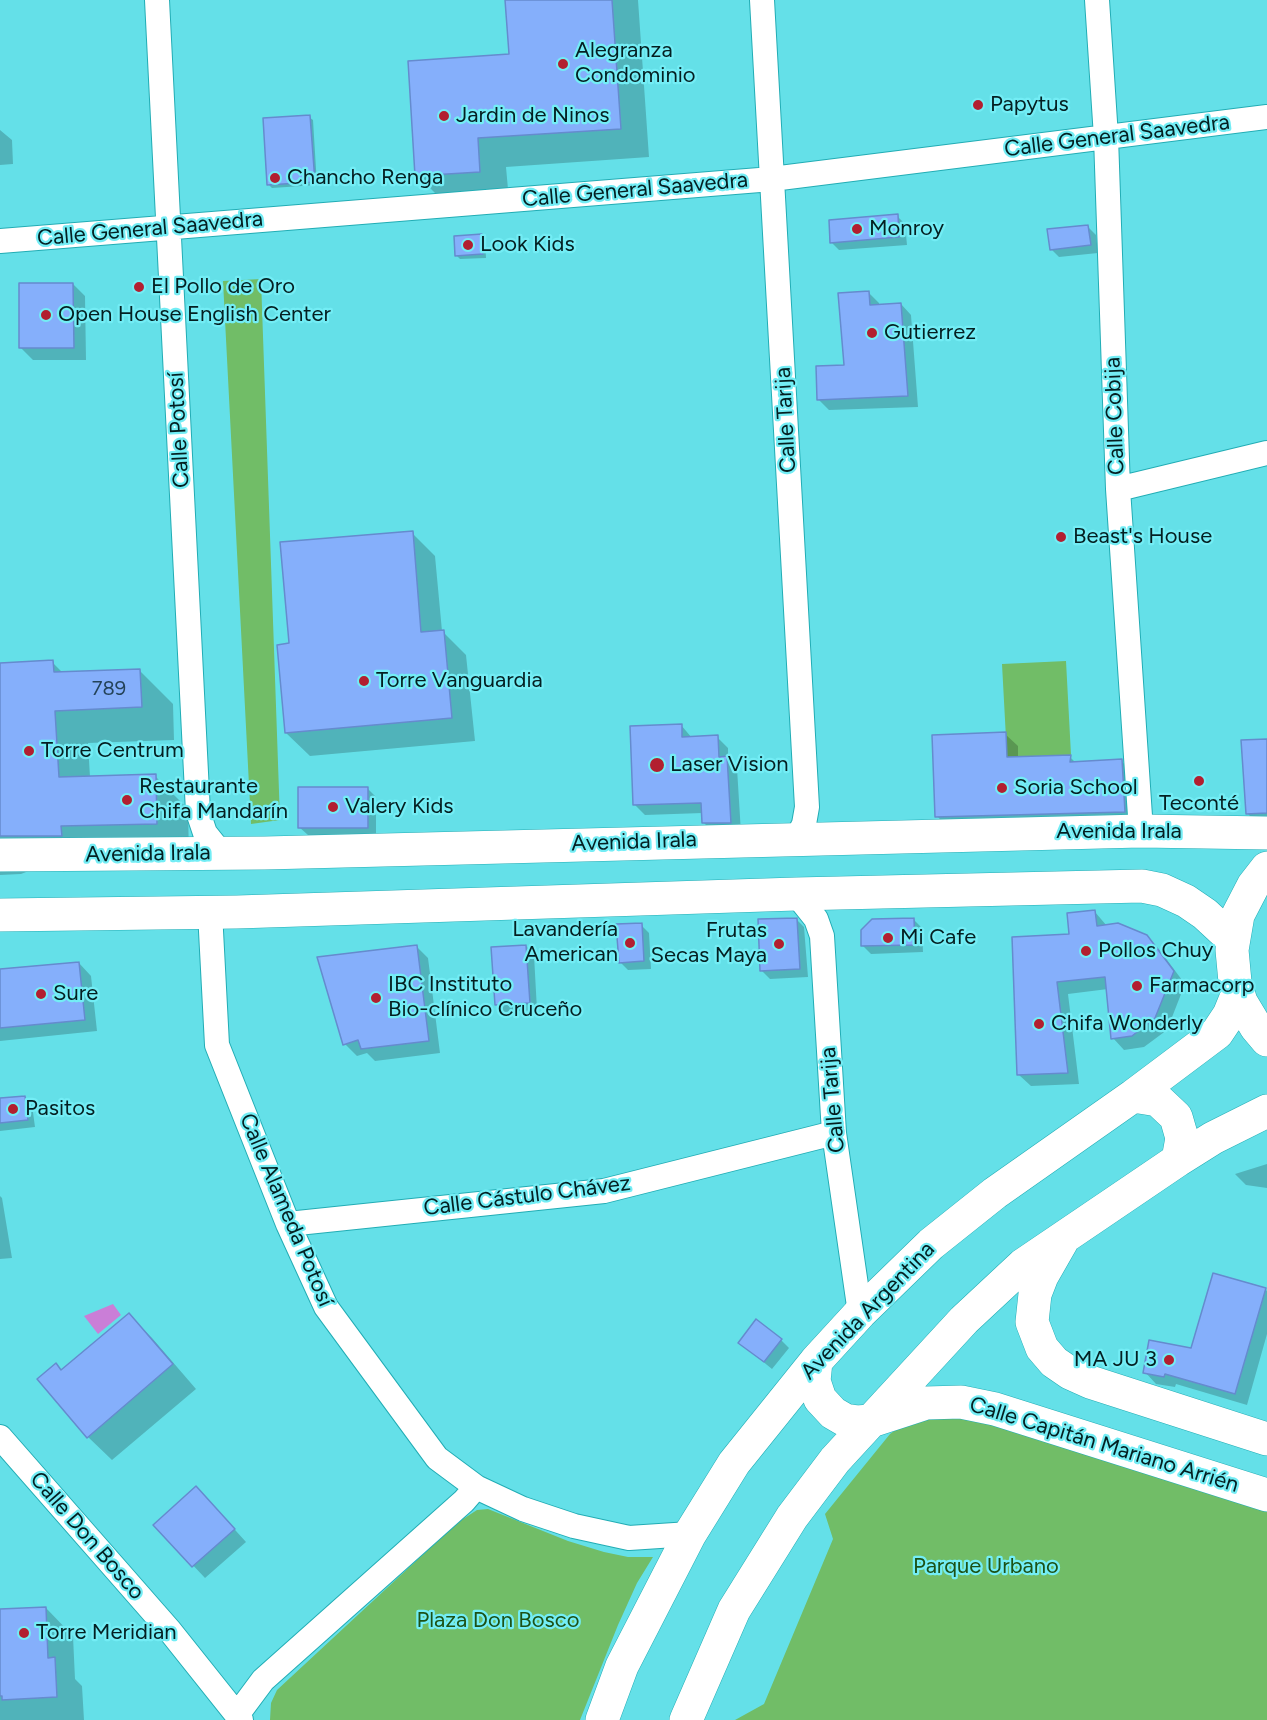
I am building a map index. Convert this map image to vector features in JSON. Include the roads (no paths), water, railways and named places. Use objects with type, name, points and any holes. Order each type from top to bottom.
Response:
[{"type":"main road","name":"Avenida Irala","points":[[0,855],[221,853],[1141,831],[1267,833]]},
{"type":"main road","points":[[1267,868],[1247,895],[1238,915],[1232,939],[1233,972],[1238,993],[1245,1011],[1267,1040]]},
{"type":"main road","points":[[0,915],[210,912],[1142,886],[1162,890],[1186,901],[1205,914],[1232,939]]},
{"type":"main road","name":"Avenida Argentina","points":[[603,1720],[622,1666],[690,1534],[734,1463],[816,1361],[860,1313],[940,1237],[995,1193],[1133,1096],[1217,1033],[1229,1015],[1238,993]]},
{"type":"main road","points":[[1133,1096],[1158,1100],[1176,1117],[1182,1138],[1178,1160]]},
{"type":"main road","points":[[686,1720],[734,1610],[792,1517],[835,1460],[964,1320],[1023,1265],[1178,1160],[1213,1138],[1267,1111]]},
{"type":"main road","points":[[1064,1237],[1042,1276],[1035,1294],[1032,1322],[1042,1348],[1054,1362],[1090,1382],[1267,1439]]},
{"type":"main road","points":[[816,1361],[814,1381],[820,1399],[833,1413],[844,1420],[871,1421]]},
{"type":"main road","name":"Calle Capitán Mariano Arrién","points":[[871,1421],[926,1403],[961,1402],[995,1409],[1267,1495]]},
{"type":"street","name":"Calle Potosí","points":[[157,0],[198,812],[205,832],[221,853]]},
{"type":"street","name":"Calle Tarija","points":[[762,0],[807,807],[804,824],[797,838]]},
{"type":"street","name":"Calle Cobija","points":[[1097,0],[1106,137],[1118,489],[1141,831]]},
{"type":"street","name":"Calle General Saavedra","points":[[0,241],[772,179],[1267,117]]},
{"type":"street","points":[[1118,489],[1267,453]]},
{"type":"street","name":"Calle Tarija","points":[[796,894],[816,919],[822,936],[834,1133],[860,1313]]},
{"type":"street","name":"Calle Alameda Potosí","points":[[210,912],[217,1045],[288,1224],[326,1307],[437,1458],[476,1487],[523,1509],[564,1523],[629,1538],[690,1534]]},
{"type":"street","name":"Calle Cástulo Chávez","points":[[288,1224],[604,1191],[834,1133]]},
{"type":"street","name":"Calle Don Bosco","points":[[1,1439],[170,1630],[239,1717]]},
{"type":"street","points":[[239,1717],[263,1680],[464,1501],[476,1487]]},
{"type":"place","name":"Alegranza Condominio","points":[[563,64]]},
{"type":"place","name":"Papytus","points":[[978,105]]},
{"type":"place","name":"Jardin de Ninos","points":[[444,116]]},
{"type":"place","name":"Chancho Renga","points":[[275,178]]},
{"type":"place","name":"Monroy","points":[[857,229]]},
{"type":"place","name":"Look Kids","points":[[468,245]]},
{"type":"place","name":"El Pollo de Oro","points":[[139,287]]},
{"type":"place","name":"Open House English Center","points":[[46,315]]},
{"type":"place","name":"Gutierrez","points":[[872,333]]},
{"type":"place","name":"Beast's House","points":[[1061,537]]},
{"type":"place","name":"Torre Vanguardia","points":[[364,681]]},
{"type":"place","name":"Torre Centrum","points":[[29,751]]},
{"type":"place","name":"Laser Vision","points":[[657,765]]},
{"type":"place","name":"Teconté","points":[[1199,781]]},
{"type":"place","name":"Soria School","points":[[1002,788]]},
{"type":"place","name":"Restaurante Chifa Mandarín","points":[[127,800]]},
{"type":"place","name":"Valery Kids","points":[[333,807]]},
{"type":"place","name":"Mi Cafe","points":[[888,938]]},
{"type":"place","name":"Lavandería American","points":[[630,943]]},
{"type":"place","name":"Frutas Secas Maya","points":[[779,944]]},
{"type":"place","name":"Pollos Chuy","points":[[1086,951]]},
{"type":"place","name":"Farmacorp","points":[[1137,986]]},
{"type":"place","name":"Sure","points":[[41,994]]},
{"type":"place","name":"IBC Instituto Bio-clínico Cruceño","points":[[376,998]]},
{"type":"place","name":"Chifa Wonderly","points":[[1039,1024]]},
{"type":"place","name":"Pasitos","points":[[13,1109]]},
{"type":"place","name":"MA JU 3","points":[[1169,1360]]},
{"type":"place","name":"Torre Meridian","points":[[24,1633]]},
{"type":"park label","name":"Parque Urbano","points":[[986,1567]]},
{"type":"park label","name":"Plaza Don Bosco","points":[[498,1621]]}]
